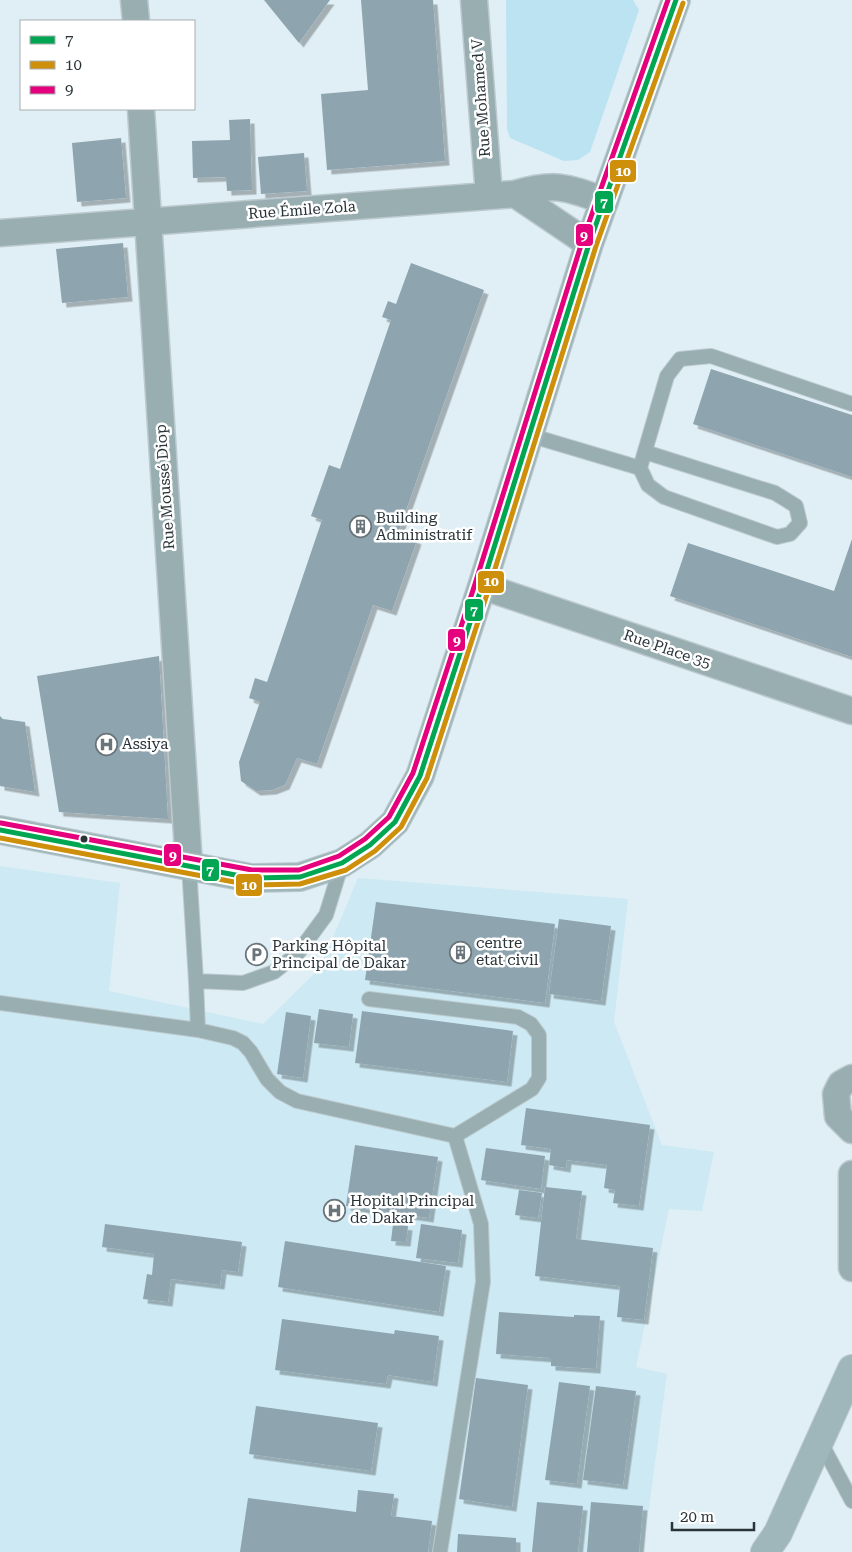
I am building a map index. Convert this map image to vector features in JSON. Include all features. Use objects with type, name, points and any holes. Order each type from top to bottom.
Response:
[{"type":"street","points":[[134,0],[136,20]]},
{"type":"street","name":"Rue Mohamed V","points":[[474,0],[488,196]]},
{"type":"street","points":[[0,830],[251,878],[300,878],[342,863],[370,845],[395,822],[420,776],[482,586],[589,244],[676,0]]},
{"type":"street","name":"Rue Moussé Diop","points":[[141,110],[189,866]]},
{"type":"street","name":"Rue Émile Zola","points":[[0,233],[515,194],[537,187],[554,186],[573,190],[605,201]]},
{"type":"street","points":[[515,194],[589,244]]},
{"type":"street","name":"Rue Place 35","points":[[482,586],[852,711]]},
{"type":"street","points":[[852,1078],[841,1084],[836,1094],[838,1116],[852,1130]]},
{"type":"street","points":[[852,1174],[852,1268]]},
{"type":"street","points":[[765,1552],[778,1533],[852,1369]]},
{"type":"lane","points":[[645,452],[775,493],[796,506],[800,523],[790,534],[777,537],[664,497],[648,485],[640,468],[668,376],[680,359],[711,356],[852,404]]},
{"type":"lane","points":[[529,435],[640,468]]},
{"type":"lane","points":[[196,981],[243,983],[274,972],[298,953],[326,915],[342,863]]},
{"type":"lane","points":[[189,866],[198,1030]]},
{"type":"lane","points":[[0,1003],[198,1030],[233,1038],[243,1043],[251,1052],[267,1078],[280,1092],[297,1101],[455,1136],[532,1089],[539,1078],[540,1035],[531,1024],[518,1017],[369,999]]},
{"type":"lane","points":[[440,1552],[483,1282],[482,1224],[455,1136]]},
{"type":"lane","points":[[820,1441],[852,1501]]},
{"type":"shaded area","points":[[506,0],[633,0],[639,10],[590,152],[578,160],[564,161],[510,138],[507,129]]},
{"type":"shaded area","name":"Hopital Principal de Dakar","points":[[0,866],[120,883],[109,991],[263,1024],[320,968],[358,878],[628,899],[614,1022],[662,1145],[714,1152],[702,1211],[669,1209],[636,1367],[667,1374],[643,1552],[0,1552]]},
{"type":"building","points":[[264,0],[330,0],[299,43]]},
{"type":"building","points":[[361,0],[433,0],[445,161],[327,170],[321,94],[368,90]]},
{"type":"building","points":[[250,119],[252,190],[227,191],[226,177],[193,178],[192,141],[230,140],[229,120]]},
{"type":"building","points":[[121,138],[126,198],[77,202],[72,143]]},
{"type":"building","points":[[304,153],[307,191],[261,194],[258,157]]},
{"type":"building","points":[[123,243],[128,297],[62,303],[56,249]]},
{"type":"building","name":"Building Administratif","points":[[411,263],[484,290],[398,533],[417,540],[392,611],[373,605],[317,764],[297,758],[285,785],[272,790],[256,791],[241,781],[239,762],[260,702],[249,698],[255,678],[267,682],[322,520],[311,516],[329,465],[340,469],[391,320],[382,317],[388,301],[396,304]]},
{"type":"building","points":[[711,369],[852,415],[852,477],[693,424]]},
{"type":"building","points":[[852,539],[852,657],[670,596],[688,543],[834,591]]},
{"type":"building","name":"Assiya","points":[[159,656],[168,819],[59,812],[37,676]]},
{"type":"building","points":[[0,716],[3,719],[25,722],[35,792],[0,786]]},
{"type":"building","name":"centre etat civil","points":[[376,902],[555,924],[545,1003],[365,980]]},
{"type":"building","points":[[559,919],[611,926],[601,1001],[549,994]]},
{"type":"building","points":[[319,1009],[353,1014],[349,1047],[314,1043]]},
{"type":"building","points":[[362,1011],[513,1031],[507,1082],[355,1063]]},
{"type":"building","points":[[286,1012],[311,1016],[303,1078],[277,1074]]},
{"type":"building","points":[[526,1108],[650,1125],[639,1206],[613,1203],[615,1190],[604,1188],[607,1165],[567,1160],[566,1168],[549,1165],[551,1149],[521,1145]]},
{"type":"building","points":[[355,1145],[438,1157],[429,1218],[346,1206]]},
{"type":"building","points":[[486,1148],[545,1156],[541,1189],[481,1180]]},
{"type":"building","points":[[545,1187],[582,1191],[576,1239],[653,1248],[644,1320],[617,1317],[620,1286],[535,1276]]},
{"type":"building","points":[[519,1190],[542,1193],[538,1218],[515,1215]]},
{"type":"building","points":[[105,1224],[242,1242],[238,1272],[222,1270],[220,1285],[171,1279],[168,1302],[143,1299],[147,1274],[152,1275],[154,1254],[102,1247]]},
{"type":"building","points":[[393,1224],[408,1226],[406,1242],[391,1241]]},
{"type":"building","points":[[421,1224],[462,1230],[458,1263],[416,1258]]},
{"type":"building","points":[[285,1241],[446,1266],[439,1312],[278,1287]]},
{"type":"building","points":[[499,1312],[574,1317],[574,1315],[600,1316],[596,1369],[551,1366],[551,1358],[496,1354]]},
{"type":"building","points":[[282,1319],[394,1334],[395,1330],[439,1336],[433,1382],[388,1375],[386,1384],[275,1370]]},
{"type":"building","points":[[476,1378],[528,1385],[512,1507],[459,1499]]},
{"type":"building","points":[[559,1382],[590,1386],[577,1484],[545,1480]]},
{"type":"building","points":[[596,1386],[636,1391],[623,1485],[583,1480]]},
{"type":"building","points":[[256,1406],[378,1423],[371,1471],[249,1454]]},
{"type":"building","points":[[358,1490],[394,1494],[391,1516],[432,1521],[428,1552],[240,1552],[248,1498],[356,1512]]},
{"type":"building","points":[[537,1502],[583,1506],[578,1552],[532,1552]]},
{"type":"building","points":[[591,1502],[643,1506],[639,1552],[587,1552]]},
{"type":"building","points":[[458,1534],[516,1538],[516,1552],[457,1552]]},
{"type":"transit line","name":"9","points":[[1,823],[252,870],[299,870],[339,856],[365,839],[389,817],[413,773],[475,584],[582,242],[668,0]]},
{"type":"transit line","name":"7","points":[[0,830],[251,878],[300,877],[342,863],[370,845],[395,822],[420,776],[482,586],[589,244],[676,0]]},
{"type":"transit line","name":"10","points":[[0,838],[250,885],[300,884],[346,870],[375,851],[401,827],[427,778],[489,588],[596,246],[683,3]]},
{"type":"place","name":"Building Administratif","points":[[360,527]]},
{"type":"place","name":"Assiya","points":[[106,744]]},
{"type":"place","name":"centre etat civil","points":[[460,952]]},
{"type":"place","name":"Parking Hôpital Principal de Dakar","points":[[256,955]]},
{"type":"place","name":"Hopital Principal de Dakar","points":[[334,1210]]}]
